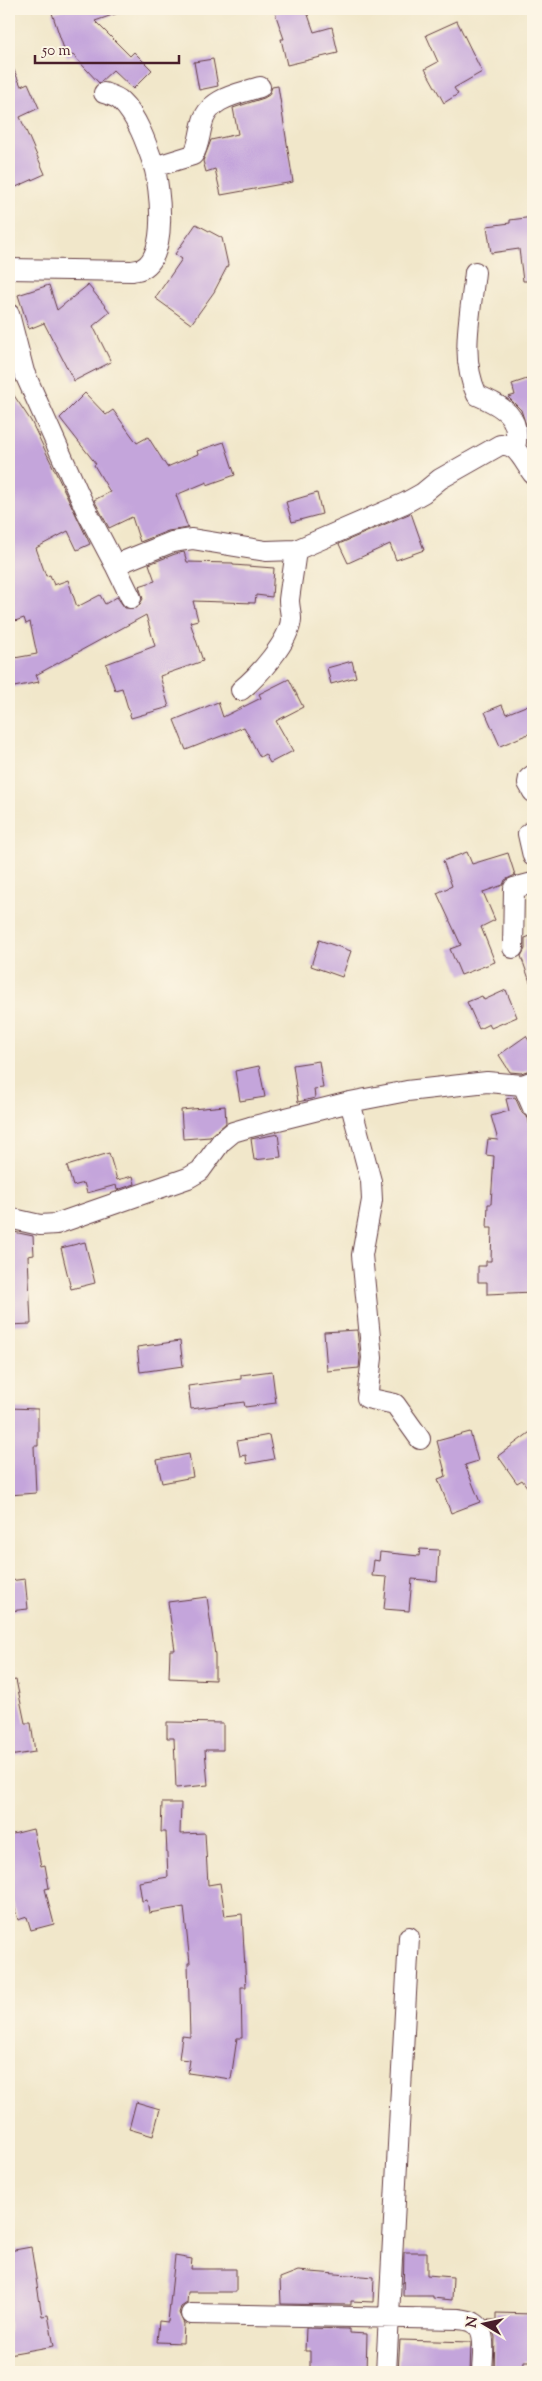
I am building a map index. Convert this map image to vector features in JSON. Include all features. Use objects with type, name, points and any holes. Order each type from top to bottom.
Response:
[{"type":"street","points":[[154,167],[193,155],[204,117],[210,109],[226,97],[260,87]]},
{"type":"street","points":[[9,269],[132,271],[144,268],[156,250],[160,232],[160,208],[154,167],[128,110],[120,99],[104,93]]},
{"type":"street","points":[[475,272],[467,343],[468,372],[477,395],[498,404],[514,421],[518,435],[515,448]]},
{"type":"street","points":[[9,314],[24,372],[86,510],[131,598]]},
{"type":"street","points":[[115,565],[172,542],[192,539],[266,551],[296,550],[405,503],[440,479],[494,447],[505,444],[515,448],[533,474]]},
{"type":"street","points":[[241,690],[253,681],[287,633],[291,620],[289,602],[296,550]]},
{"type":"street","points":[[533,775],[529,778],[528,783],[533,792]]},
{"type":"street","points":[[533,830],[528,834],[533,856]]},
{"type":"street","points":[[513,948],[514,888],[533,883]]},
{"type":"street","points":[[9,1218],[40,1225],[56,1224],[188,1178],[200,1171],[221,1142],[233,1132],[350,1102],[407,1091],[487,1082],[528,1083],[533,1108]]},
{"type":"street","points":[[350,1102],[371,1181],[372,1200],[362,1255],[372,1358],[366,1392],[368,1398],[395,1404],[420,1439]]},
{"type":"street","points":[[386,2372],[409,1937]]},
{"type":"street","points":[[191,2314],[459,2319],[475,2323],[480,2328],[482,2338],[482,2372]]},
{"type":"building","points":[[65,9],[124,9],[124,11],[95,21],[130,56],[134,52],[152,70],[133,89],[113,70],[99,83],[73,55],[67,58],[52,13]]},
{"type":"building","points":[[288,9],[306,9],[314,32],[332,27],[338,53],[287,65],[281,39],[284,39],[275,13]]},
{"type":"building","points":[[457,21],[482,72],[454,88],[458,94],[444,103],[425,69],[438,62],[426,35]]},
{"type":"building","points":[[9,59],[21,86],[28,83],[39,108],[20,117],[45,174],[16,187],[9,170]]},
{"type":"building","points":[[213,59],[218,86],[199,90],[194,62]]},
{"type":"building","points":[[278,86],[293,182],[221,195],[215,169],[206,172],[203,161],[211,140],[238,134],[233,108],[264,98],[269,95],[272,87]]},
{"type":"building","points":[[533,217],[533,281],[523,281],[519,249],[491,253],[487,226]]},
{"type":"building","points":[[196,224],[222,238],[228,265],[214,292],[191,324],[155,298],[182,259],[175,254]]},
{"type":"building","points":[[49,285],[57,310],[88,285],[110,312],[93,326],[111,362],[74,381],[44,323],[29,329],[18,295]]},
{"type":"building","points":[[533,377],[533,437],[530,437],[521,410],[508,397],[515,395],[512,384]]},
{"type":"building","points":[[9,388],[31,421],[90,544],[77,550],[68,531],[36,548],[46,576],[50,575],[54,585],[68,580],[77,607],[100,595],[105,604],[117,597],[125,608],[137,608],[143,599],[139,586],[155,581],[149,564],[184,552],[187,562],[233,563],[233,565],[274,568],[272,597],[256,595],[255,603],[193,601],[198,620],[190,622],[203,661],[160,676],[169,707],[131,718],[122,688],[115,690],[106,664],[155,646],[146,615],[36,675],[39,682],[9,688],[9,659],[37,654],[30,622],[26,624],[24,618],[9,623]]},
{"type":"building","points":[[85,393],[106,415],[113,410],[137,443],[148,437],[167,467],[198,454],[197,451],[224,442],[235,475],[207,485],[207,482],[176,495],[188,528],[168,531],[140,542],[132,517],[109,528],[94,500],[110,492],[94,465],[96,464],[60,418]]},
{"type":"building","points":[[317,493],[322,514],[292,522],[286,502]]},
{"type":"building","points":[[411,513],[424,550],[396,560],[390,544],[348,563],[339,544]]},
{"type":"building","points":[[352,661],[356,677],[331,684],[327,668]]},
{"type":"building","points":[[289,679],[303,707],[276,721],[293,751],[270,763],[265,754],[260,757],[244,727],[186,750],[174,720],[218,702],[223,717],[261,698],[259,694]]},
{"type":"building","points":[[533,703],[533,732],[500,746],[485,712],[502,705],[506,714]]},
{"type":"building","points":[[467,852],[472,864],[508,853],[515,875],[505,880],[503,885],[483,892],[495,920],[481,927],[495,962],[461,975],[450,949],[461,945],[437,893],[452,886],[443,861]]},
{"type":"building","points":[[533,935],[533,982],[530,982],[521,956],[525,949],[525,938]]},
{"type":"building","points":[[319,940],[351,951],[342,977],[311,966]]},
{"type":"building","points":[[506,990],[517,1017],[491,1028],[489,1024],[479,1029],[467,1002],[482,996],[484,1000]]},
{"type":"building","points":[[526,1036],[533,1047],[533,1069],[521,1073],[510,1072],[499,1055]]},
{"type":"building","points":[[319,1061],[323,1088],[314,1089],[315,1098],[298,1102],[293,1065]]},
{"type":"building","points":[[259,1066],[265,1097],[240,1101],[235,1071]]},
{"type":"building","points":[[515,1097],[522,1113],[528,1118],[533,1140],[530,1183],[533,1183],[533,1292],[487,1294],[487,1282],[478,1282],[478,1266],[486,1266],[486,1261],[491,1261],[492,1228],[487,1228],[488,1204],[491,1204],[494,1156],[486,1155],[488,1139],[498,1140],[491,1116],[509,1111],[506,1099]]},
{"type":"building","points":[[225,1106],[226,1123],[210,1137],[183,1139],[181,1110]]},
{"type":"building","points":[[278,1134],[281,1157],[254,1160],[251,1139]]},
{"type":"building","points":[[109,1153],[117,1180],[133,1176],[135,1184],[117,1190],[116,1185],[87,1193],[84,1183],[73,1186],[67,1166]]},
{"type":"building","points":[[9,1231],[33,1236],[34,1255],[28,1256],[31,1324],[9,1325]]},
{"type":"building","points":[[85,1242],[95,1283],[71,1289],[61,1248]]},
{"type":"building","points":[[357,1330],[360,1358],[359,1368],[327,1371],[324,1332]]},
{"type":"building","points":[[180,1341],[183,1366],[140,1372],[137,1347]]},
{"type":"building","points":[[272,1371],[276,1403],[245,1407],[244,1402],[191,1409],[188,1386],[241,1379],[241,1375]]},
{"type":"building","points":[[9,1408],[38,1409],[38,1446],[34,1446],[36,1493],[9,1495]]},
{"type":"building","points":[[533,1430],[533,1495],[522,1480],[517,1483],[498,1456]]},
{"type":"building","points":[[470,1432],[478,1461],[465,1465],[480,1502],[451,1513],[438,1479],[446,1476],[437,1441]]},
{"type":"building","points":[[269,1435],[274,1459],[247,1464],[246,1455],[240,1456],[237,1441]]},
{"type":"building","points":[[189,1454],[193,1477],[162,1483],[157,1460]]},
{"type":"building","points":[[420,1549],[439,1550],[437,1581],[412,1579],[409,1611],[384,1609],[387,1577],[372,1576],[374,1560],[379,1561],[380,1552],[419,1556]]},
{"type":"building","points":[[25,1579],[28,1609],[9,1611],[9,1581]]},
{"type":"building","points":[[207,1597],[215,1655],[215,1680],[169,1678],[170,1650],[175,1650],[168,1602]]},
{"type":"building","points":[[16,1680],[25,1723],[31,1723],[35,1752],[9,1756],[9,1681]]},
{"type":"building","points":[[167,1722],[223,1723],[223,1750],[205,1750],[208,1785],[176,1788],[174,1738],[167,1738]]},
{"type":"building","points":[[162,1803],[181,1803],[180,1834],[205,1833],[208,1885],[220,1883],[225,1916],[242,1914],[246,1987],[241,1987],[242,2038],[237,2038],[231,2079],[188,2073],[190,2060],[179,2059],[182,2036],[190,2037],[188,1963],[190,1963],[184,1907],[149,1913],[147,1900],[142,1901],[139,1882],[168,1877],[166,1832],[161,1832]]},
{"type":"building","points":[[33,1829],[41,1866],[45,1865],[49,1888],[45,1889],[54,1924],[31,1930],[27,1917],[18,1920],[11,1895],[9,1896],[9,1835]]},
{"type":"building","points":[[136,2102],[160,2109],[153,2136],[129,2129]]},
{"type":"building","points":[[31,2247],[42,2316],[48,2315],[54,2346],[9,2354],[9,2251]]},
{"type":"building","points":[[404,2252],[427,2252],[427,2275],[453,2277],[452,2300],[433,2298],[433,2296],[403,2296]]},
{"type":"building","points":[[175,2256],[192,2259],[191,2269],[236,2269],[236,2292],[188,2292],[187,2303],[181,2307],[179,2313],[184,2324],[183,2343],[157,2342],[159,2321],[168,2322]]},
{"type":"building","points":[[298,2271],[374,2277],[373,2302],[351,2301],[351,2305],[281,2304],[280,2278]]},
{"type":"building","points":[[496,2313],[533,2314],[532,2361],[524,2361],[523,2372],[494,2372],[495,2337],[488,2320],[496,2320]]},
{"type":"building","points":[[306,2328],[349,2329],[349,2333],[367,2334],[366,2372],[310,2371],[310,2351],[305,2351]]},
{"type":"building","points":[[400,2340],[471,2342],[470,2372],[398,2372]]}]
